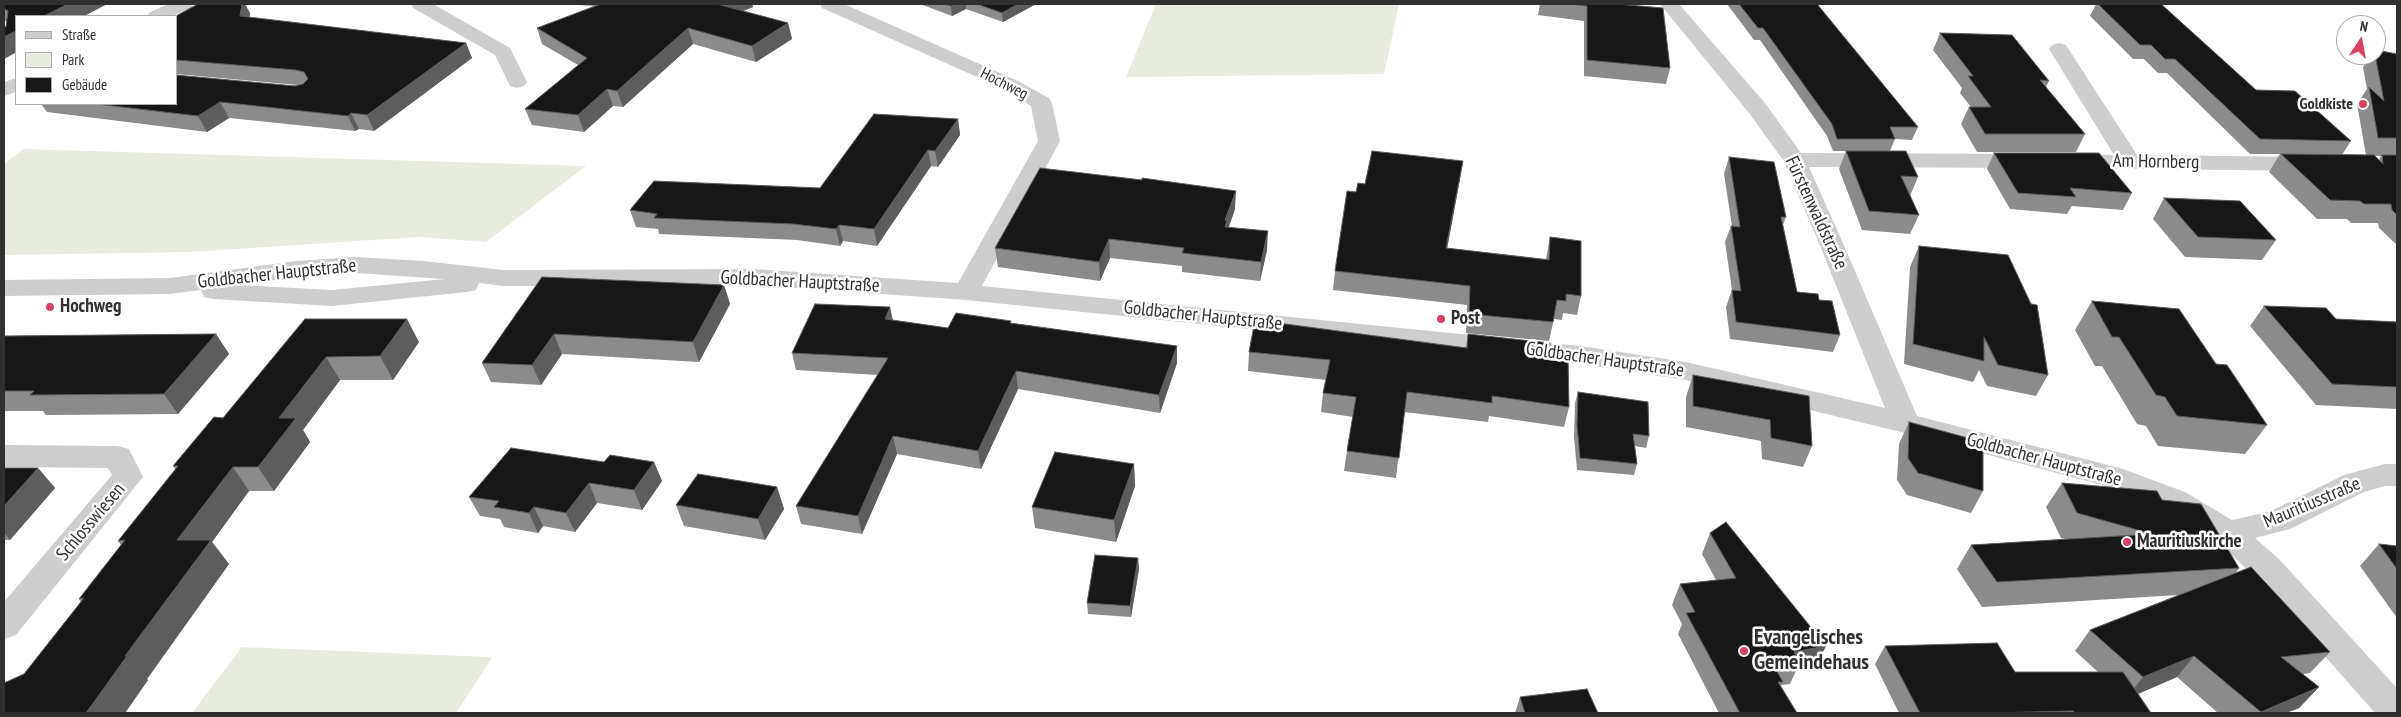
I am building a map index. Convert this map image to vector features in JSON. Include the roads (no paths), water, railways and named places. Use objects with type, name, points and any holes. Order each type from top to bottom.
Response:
[{"type":"street","points":[[159,15],[184,4]]},
{"type":"street","points":[[420,4],[503,52],[517,82]]},
{"type":"street","name":"Hochweg","points":[[829,4],[1011,85],[1041,103],[1049,141],[966,292]]},
{"type":"street","name":"Fürstenwaldstraße","points":[[1669,4],[1756,108],[1794,160],[1831,243],[1905,423]]},
{"type":"street","points":[[2059,49],[2129,161]]},
{"type":"street","name":"Am Hornberg","points":[[1794,160],[2338,164]]},
{"type":"street","name":"Goldbacher Hauptstraße","points":[[4,288],[170,286],[241,294],[332,298],[414,291],[503,278],[754,277],[966,292],[1580,355],[1686,371],[1905,423],[2109,476],[2174,500],[2228,533],[2267,568],[2397,713]]},
{"type":"street","name":"Schlosswiesen","points":[[4,456],[118,457],[128,477],[4,625]]},
{"type":"street","name":"Mauritiusstraße","points":[[2228,533],[2279,521],[2355,483],[2385,475],[2397,475]]},
{"type":"place","name":"Goldkiste","points":[[2363,104]]},
{"type":"place","name":"Hochweg","points":[[50,307]]},
{"type":"place","name":"Post","points":[[1441,319]]},
{"type":"place","name":"Mauritiuskirche","points":[[2127,542]]},
{"type":"place","name":"Evangelisches Gemeindehaus","points":[[1744,651]]}]
